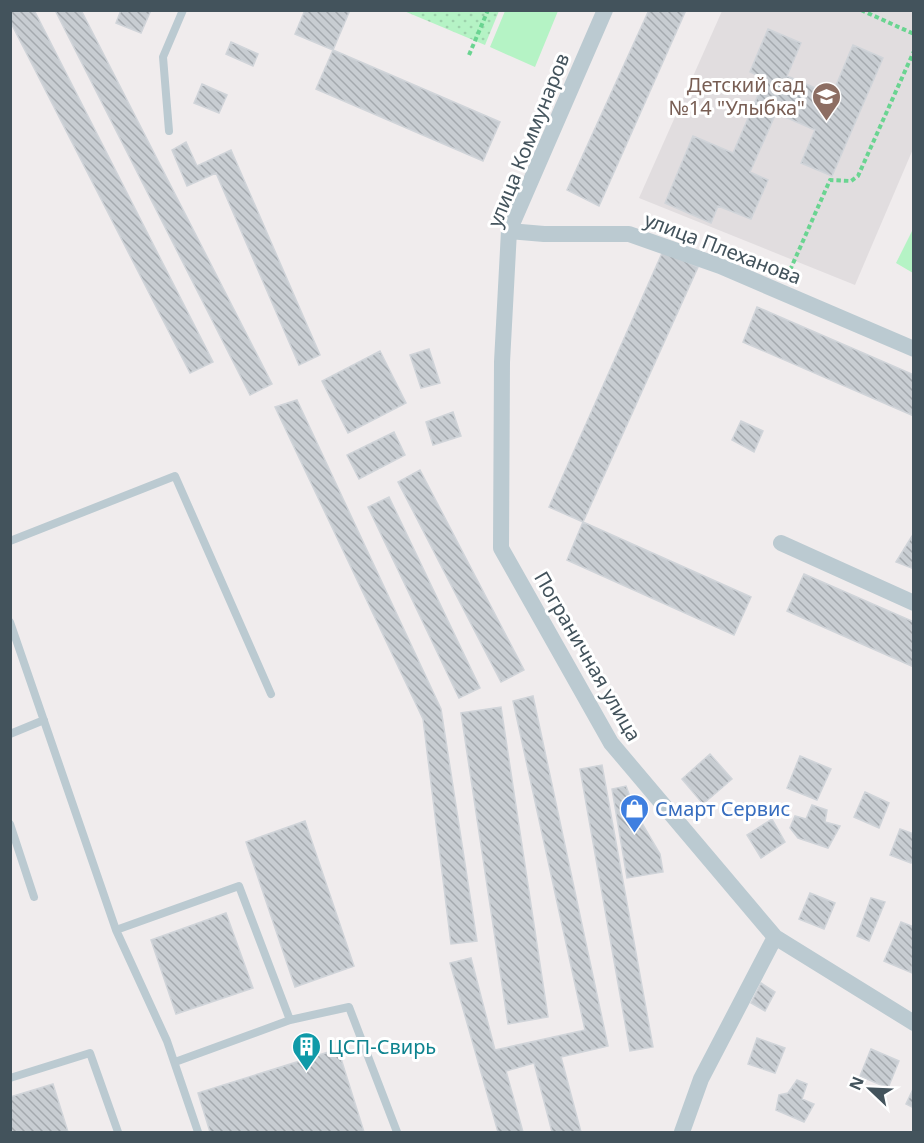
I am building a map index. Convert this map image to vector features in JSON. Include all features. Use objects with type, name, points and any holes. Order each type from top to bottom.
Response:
[{"type":"street","name":"улица Коммунаров","points":[[502,362],[509,231],[605,10]]},
{"type":"street","name":"улица Плеханова","points":[[509,231],[544,234],[629,234],[720,266],[914,349]]},
{"type":"street","name":"Пограничная улица","points":[[502,362],[501,548],[611,743],[775,937],[914,1023]]},
{"type":"street","points":[[781,543],[914,603]]},
{"type":"street","points":[[682,1132],[701,1078],[775,937]]},
{"type":"lane","points":[[169,131],[163,57],[183,10]]},
{"type":"lane","points":[[10,541],[175,476],[271,694]]},
{"type":"lane","points":[[10,622],[116,930],[167,1041],[198,1132]]},
{"type":"lane","points":[[10,734],[44,720]]},
{"type":"lane","points":[[10,824],[34,897]]},
{"type":"lane","points":[[116,930],[239,886],[290,1020]]},
{"type":"lane","points":[[175,1062],[290,1020],[349,1007],[397,1132]]},
{"type":"lane","points":[[10,1078],[90,1053],[118,1132]]},
{"type":"path","points":[[469,55],[488,10]]},
{"type":"path","points":[[861,10],[914,34]]},
{"type":"path","points":[[782,292],[830,180],[851,181],[858,176],[914,51]]},
{"type":"shaded area","points":[[722,11],[913,11],[913,149],[855,285],[639,198]]},
{"type":"green space","points":[[404,11],[499,11],[485,45]]},
{"type":"green space","points":[[505,11],[558,11],[535,67],[490,47]]},
{"type":"green space","points":[[913,229],[913,273],[896,263]]},
{"type":"building","points":[[10,10],[34,10],[213,362],[190,373],[10,21]]},
{"type":"building","points":[[55,10],[81,10],[272,384],[250,395]]},
{"type":"building","points":[[121,10],[151,10],[141,33],[116,23]]},
{"type":"building","points":[[305,10],[350,10],[333,50],[295,34]]},
{"type":"building","points":[[649,10],[686,10],[599,206],[567,190]]},
{"type":"building","name":"Детский сад №14 \"Улыбка\"","points":[[768,29],[801,43],[787,76],[832,95],[853,45],[883,58],[832,176],[801,163],[815,130],[776,113],[750,172],[768,180],[751,219],[718,206],[711,223],[665,203],[693,136],[733,153],[765,79],[750,72]]},
{"type":"building","points":[[231,42],[258,54],[253,66],[226,54]]},
{"type":"building","points":[[333,50],[500,122],[483,161],[316,89]]},
{"type":"building","points":[[202,84],[227,95],[219,113],[194,103]]},
{"type":"building","points":[[186,142],[197,166],[231,150],[320,355],[299,365],[216,173],[187,186],[172,150]]},
{"type":"building","points":[[663,251],[698,267],[583,522],[549,507]]},
{"type":"building","points":[[757,307],[914,375],[914,416],[743,342]]},
{"type":"building","points":[[429,349],[440,383],[421,388],[410,355]]},
{"type":"building","points":[[380,351],[406,403],[348,433],[322,381]]},
{"type":"building","points":[[297,400],[441,709],[477,941],[451,944],[423,719],[275,407]]},
{"type":"building","points":[[453,412],[461,436],[433,445],[426,422]]},
{"type":"building","points":[[741,421],[763,431],[754,452],[732,440]]},
{"type":"building","points":[[394,432],[405,455],[359,479],[347,455]]},
{"type":"building","points":[[420,470],[524,670],[501,682],[398,482]]},
{"type":"building","points":[[389,497],[480,688],[459,698],[368,507]]},
{"type":"building","points":[[583,522],[751,597],[734,635],[567,560]]},
{"type":"building","points":[[914,536],[914,569],[896,562]]},
{"type":"building","points":[[804,574],[914,622],[914,667],[787,611]]},
{"type":"building","points":[[533,696],[608,1046],[561,1057],[581,1132],[552,1132],[534,1063],[506,1071],[523,1132],[498,1132],[450,963],[471,958],[495,1050],[585,1030],[513,701]]},
{"type":"building","points":[[501,707],[548,1017],[508,1024],[461,713]]},
{"type":"building","points":[[710,754],[732,779],[703,804],[682,779]]},
{"type":"building","points":[[800,756],[831,769],[817,800],[787,788]]},
{"type":"building","points":[[602,765],[653,1047],[630,1051],[580,769]]},
{"type":"building","name":"Смарт Сервис","points":[[626,786],[636,813],[660,854],[663,872],[627,878],[612,789]]},
{"type":"building","points":[[865,792],[889,803],[879,828],[854,817]]},
{"type":"building","points":[[812,805],[827,810],[825,822],[840,826],[828,848],[798,838],[790,828],[795,816],[806,819]]},
{"type":"building","points":[[772,819],[785,842],[761,858],[747,835]]},
{"type":"building","points":[[305,821],[354,966],[295,987],[246,842]]},
{"type":"building","points":[[900,829],[914,834],[914,858],[911,863],[890,855]]},
{"type":"building","points":[[810,893],[835,903],[824,929],[799,919]]},
{"type":"building","points":[[871,898],[885,902],[869,941],[857,936]]},
{"type":"building","points":[[226,913],[253,988],[176,1014],[151,940]]},
{"type":"building","points":[[901,922],[914,927],[912,973],[884,961]]},
{"type":"building","points":[[761,983],[775,992],[765,1011],[751,1003]]},
{"type":"building","points":[[757,1038],[785,1048],[775,1073],[748,1064]]},
{"type":"building","name":"ЦСП-Свирь","points":[[338,1049],[364,1132],[210,1132],[198,1093]]},
{"type":"building","points":[[871,1049],[899,1061],[888,1088],[860,1076]]},
{"type":"building","points":[[797,1080],[807,1084],[802,1099],[814,1104],[804,1122],[776,1110],[779,1095],[788,1093]]},
{"type":"building","points":[[53,1084],[68,1132],[10,1132],[10,1097]]},
{"type":"building","points":[[914,1087],[914,1108],[906,1104]]},
{"type":"place","name":"Детский сад №14 \"Улыбка\"","points":[[826,122]]},
{"type":"place","name":"Смарт Сервис","points":[[634,834]]},
{"type":"place","name":"ЦСП-Свирь","points":[[307,1072]]}]
